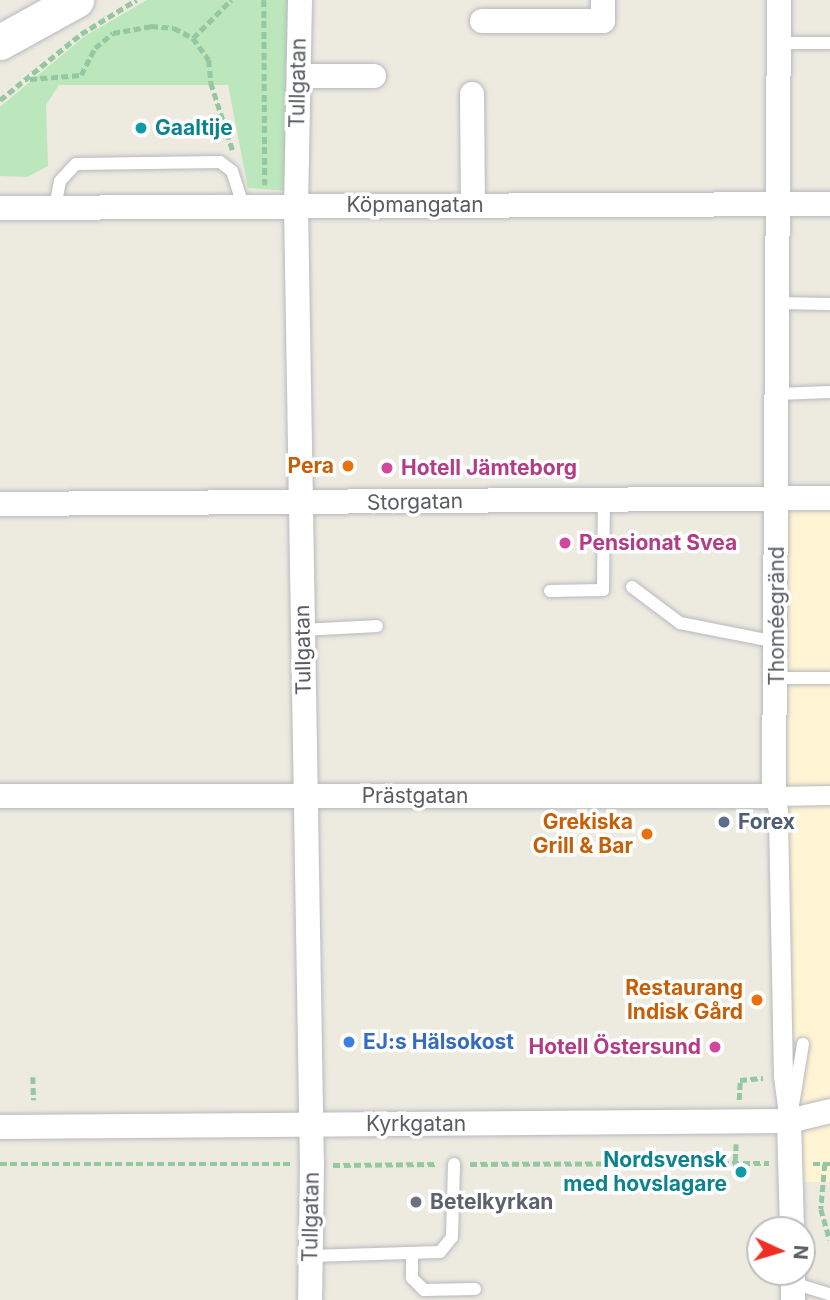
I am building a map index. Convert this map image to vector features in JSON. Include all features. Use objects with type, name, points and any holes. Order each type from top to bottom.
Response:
[{"type":"main road","points":[[0,42],[76,0]]},
{"type":"street","name":"Tullgatan","points":[[300,0],[296,205],[312,1165],[310,1300]]},
{"type":"street","points":[[482,21],[603,22],[603,0]]},
{"type":"street","name":"Thoméegränd","points":[[779,0],[777,678],[774,796],[778,810],[783,1076],[789,1121],[792,1216]]},
{"type":"street","points":[[299,76],[374,76]]},
{"type":"street","points":[[472,94],[473,205]]},
{"type":"street","name":"Köpmangatan","points":[[0,208],[830,204]]},
{"type":"street","name":"Storgatan","points":[[0,504],[301,504],[830,498]]},
{"type":"street","name":"Prästgatan","points":[[0,796],[830,795]]},
{"type":"street","name":"Kyrkgatan","points":[[0,1127],[789,1121],[830,1111]]},
{"type":"lane","points":[[778,43],[830,43]]},
{"type":"lane","points":[[55,208],[60,181],[76,164],[220,162],[232,170],[254,205]]},
{"type":"lane","points":[[777,303],[830,304]]},
{"type":"lane","points":[[776,394],[830,392]]},
{"type":"lane","points":[[550,591],[603,590],[604,499]]},
{"type":"lane","points":[[632,587],[680,623],[777,642]]},
{"type":"lane","points":[[303,630],[377,626]]},
{"type":"lane","points":[[777,678],[830,678]]},
{"type":"lane","points":[[789,1121],[803,1044]]},
{"type":"lane","points":[[310,1256],[440,1252],[452,1237],[454,1164]]},
{"type":"lane","points":[[412,1253],[412,1278],[424,1290],[475,1290]]},
{"type":"lane","points":[[797,1286],[830,1294]]},
{"type":"path","points":[[0,100],[30,79],[81,34],[136,0]]},
{"type":"path","points":[[194,38],[231,0]]},
{"type":"path","points":[[254,205],[264,0]]},
{"type":"path","points":[[30,79],[81,75],[95,48],[113,33],[151,26],[174,28],[194,38],[209,60],[211,83],[236,160]]},
{"type":"path","points":[[33,1077],[34,1100]]},
{"type":"path","points":[[0,1164],[312,1165],[735,1161],[791,1164]]},
{"type":"path","points":[[825,1164],[821,1209],[830,1240]]},
{"type":"path","points":[[821,1209],[830,1209]]},
{"type":"shaded area","points":[[780,504],[830,504],[830,1182],[781,1182]]},
{"type":"green space","points":[[147,0],[292,0],[289,191],[248,188],[228,85],[59,85],[46,105],[48,166],[27,177],[0,176],[0,107],[85,36]]},
{"type":"place","name":"Gaaltije","points":[[141,128]]},
{"type":"place","name":"Pera","points":[[348,466]]},
{"type":"place","name":"Hotell Jämteborg","points":[[387,468]]},
{"type":"place","name":"Pensionat Svea","points":[[565,543]]},
{"type":"place","name":"Forex","points":[[724,822]]},
{"type":"place","name":"Grekiska Grill & Bar","points":[[647,834]]},
{"type":"place","name":"Restaurang Indisk Gård","points":[[757,1000]]},
{"type":"place","name":"EJ:s Hälsokost","points":[[349,1042]]},
{"type":"place","name":"Hotell Östersund","points":[[715,1047]]},
{"type":"place","name":"Nordsvensk med hovslagare","points":[[741,1172]]},
{"type":"place","name":"Betelkyrkan","points":[[416,1202]]}]
